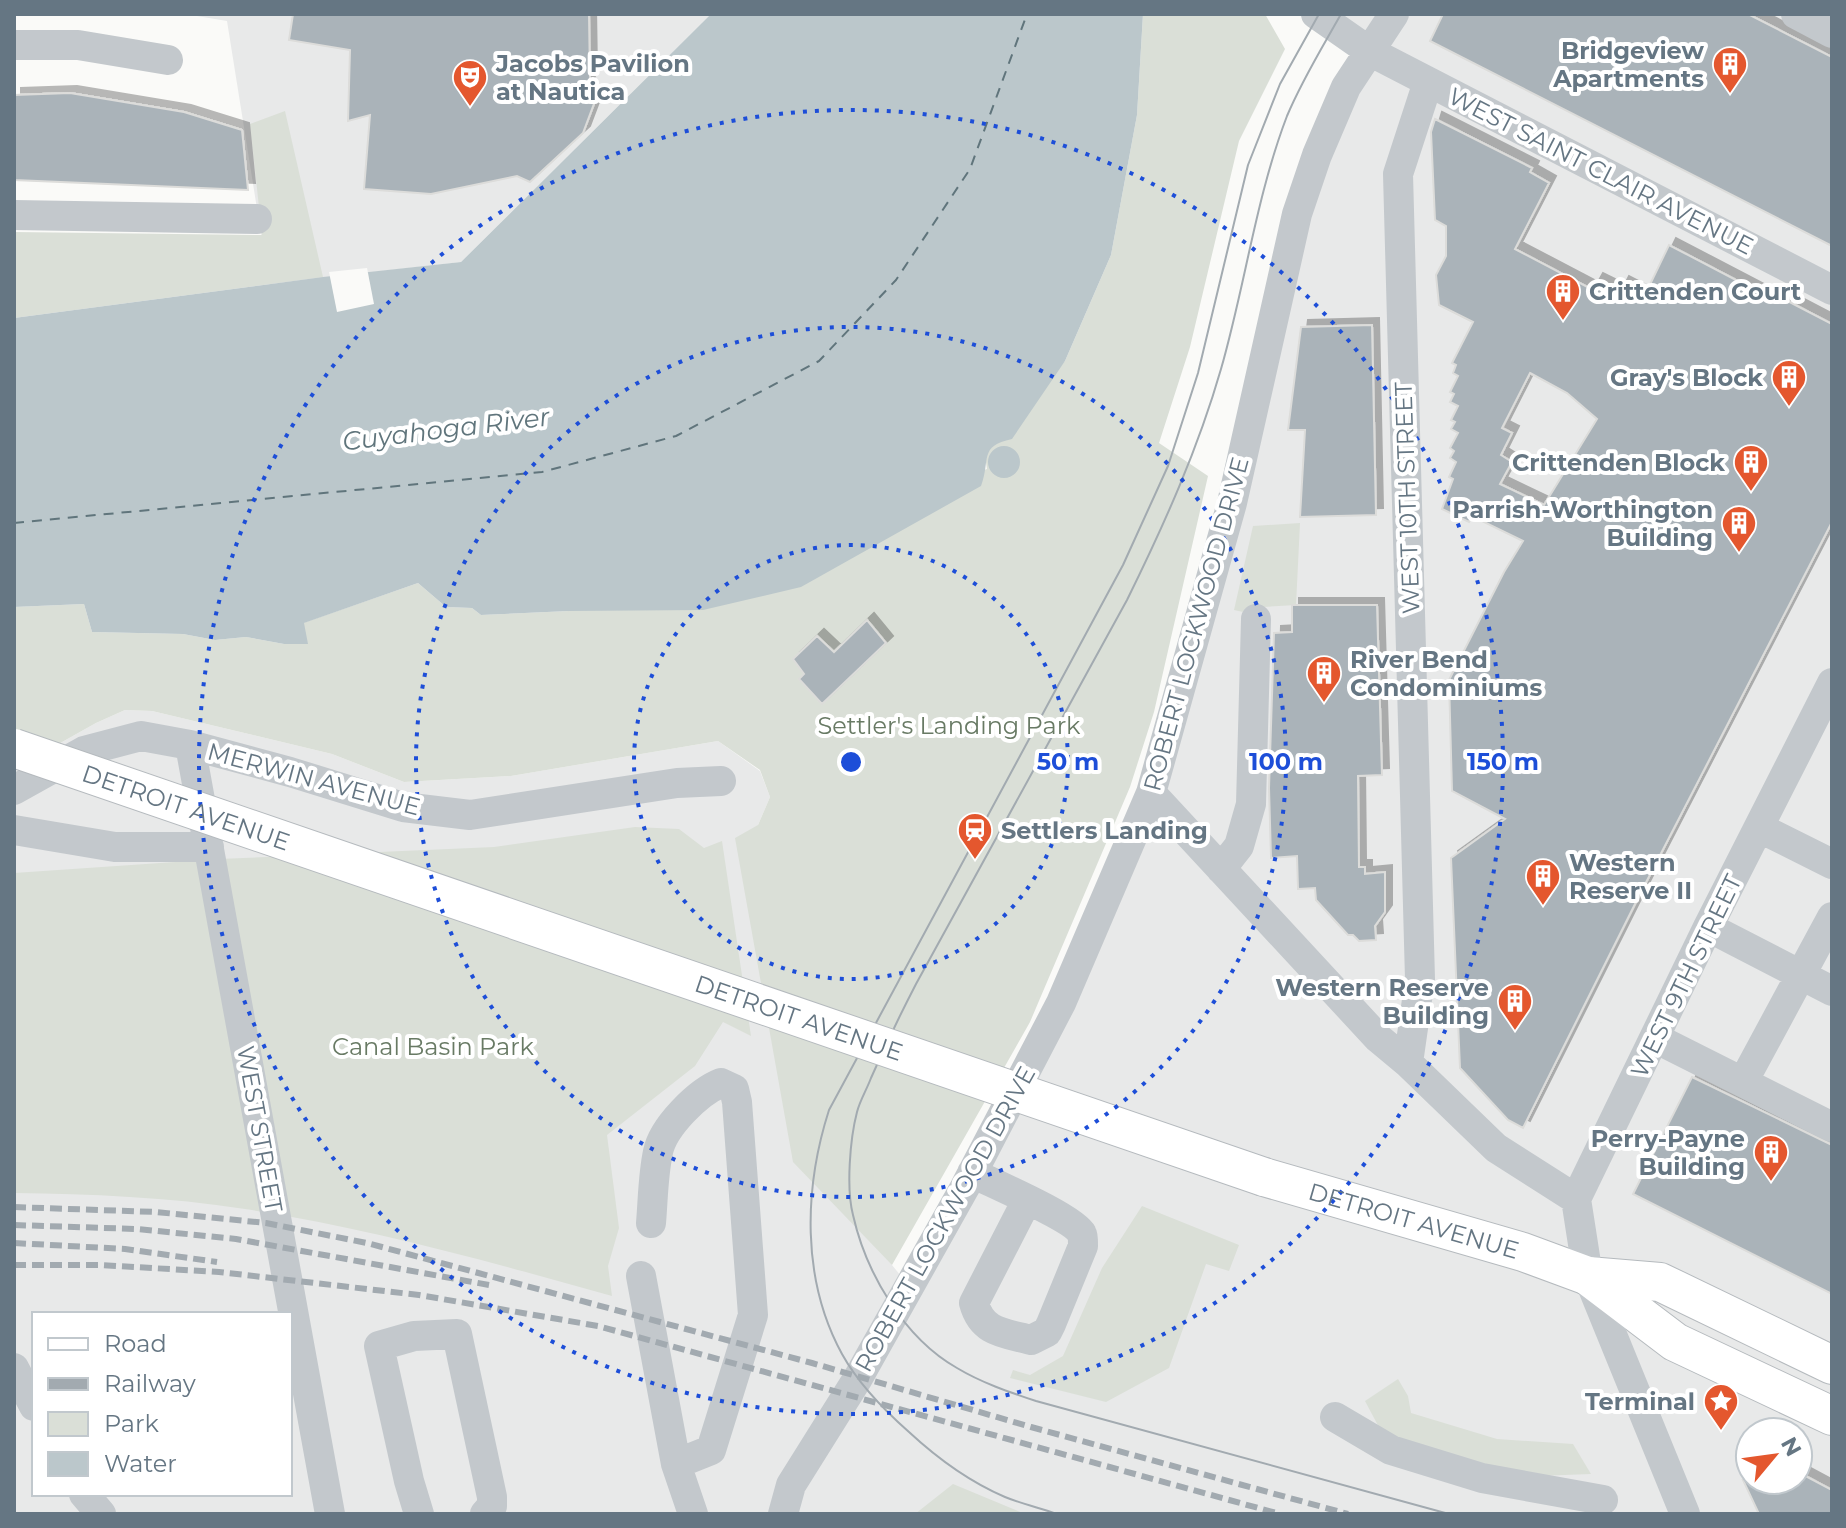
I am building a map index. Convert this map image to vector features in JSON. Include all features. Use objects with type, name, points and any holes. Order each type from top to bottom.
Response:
[{"type":"main road","name":"DETROIT AVENUE","points":[[14,748],[1264,1177],[1523,1252],[1588,1276]]},
{"type":"main road","points":[[1588,1276],[1660,1282],[1832,1365]]},
{"type":"main road","points":[[1588,1276],[1675,1342],[1832,1416]]},
{"type":"street","name":"WEST SAINT CLAIR AVENUE","points":[[1316,14],[1369,51],[1832,290]]},
{"type":"street","points":[[1369,51],[1394,14]]},
{"type":"street","points":[[1796,14],[1832,33]]},
{"type":"street","points":[[14,45],[78,45],[168,60]]},
{"type":"street","name":"ROBERT LOCKWOOD DRIVE","points":[[783,1514],[791,1485],[858,1378],[972,1173],[1061,1003],[1151,793],[1232,503],[1297,214],[1341,98],[1369,51]]},
{"type":"street","name":"WEST 10TH STREET","points":[[1408,1063],[1420,979],[1398,174],[1428,82]]},
{"type":"street","points":[[14,215],[257,219]]},
{"type":"street","points":[[1221,869],[1239,846],[1251,804],[1256,619]]},
{"type":"street","name":"WEST 9TH STREET","points":[[1576,1199],[1708,927],[1832,683]]},
{"type":"street","name":"MERWIN AVENUE","points":[[14,790],[84,751],[141,736],[190,745],[290,772],[403,807],[470,815],[677,783],[721,781]]},
{"type":"street","name":"WEST STREET","points":[[190,745],[286,1312]]},
{"type":"street","points":[[1151,793],[1378,1038],[1496,1148],[1576,1199],[1588,1276],[1685,1514]]},
{"type":"street","points":[[1760,828],[1832,864]]},
{"type":"street","points":[[14,830],[115,847],[209,847]]},
{"type":"street","points":[[1743,1082],[1832,917]]},
{"type":"street","points":[[1708,927],[1832,991]]},
{"type":"street","points":[[1655,1038],[1743,1082],[1828,1116]]},
{"type":"street","points":[[651,1223],[658,1149],[675,1120],[706,1089],[721,1083],[734,1089],[753,1315],[711,1450],[676,1464]]},
{"type":"street","points":[[972,1173],[1027,1200],[1074,1225],[1083,1234],[1083,1246],[1051,1324],[1047,1332],[1031,1340],[996,1331],[982,1323],[974,1303],[1027,1200]]},
{"type":"street","points":[[641,1276],[676,1464],[693,1514]]},
{"type":"street","points":[[419,1514],[379,1346],[414,1336],[457,1334],[492,1497],[492,1506],[485,1514]]},
{"type":"street","name":"WEST STREET","points":[[292,1351],[299,1393],[330,1514]]},
{"type":"street","points":[[1335,1417],[1391,1450],[1482,1478],[1603,1500]]},
{"type":"shaded area","points":[[185,14],[711,14],[461,262],[269,284],[227,21]]},
{"type":"shaded area","points":[[1316,14],[1832,14],[1832,1514],[14,1514],[14,769],[125,710],[152,711],[332,754],[404,782],[511,776],[718,741],[760,771],[770,797],[758,825],[892,1265],[909,1286],[1151,792],[1297,214],[1369,52]]},
{"type":"green space","name":"Settler's Landing Park","points":[[1143,14],[1265,14],[1285,49],[1239,141],[1190,347],[1159,443],[1208,476],[1154,712],[1130,787],[1030,1022],[892,1265],[793,1162],[735,838],[758,825],[770,797],[760,770],[718,741],[511,776],[404,782],[332,754],[152,711],[125,710],[14,769],[14,607],[84,604],[92,632],[183,634],[215,640],[246,637],[284,644],[307,644],[303,623],[418,583],[446,607],[472,608],[481,615],[569,611],[987,469],[985,456],[988,450],[1065,361],[1111,255],[1137,115]]},
{"type":"green space","points":[[285,111],[323,277],[14,318],[14,232],[262,235],[250,124]]},
{"type":"green space","points":[[1300,523],[1296,605],[1246,608],[1243,612],[1234,610],[1253,526]]},
{"type":"green space","name":"Canal Basin Park","points":[[635,827],[679,829],[704,848],[722,841],[751,1036],[723,1022],[695,1066],[607,1135],[619,1228],[608,1266],[612,1296],[430,1247],[292,1217],[158,1199],[14,1193],[14,873],[219,859],[494,847]]},
{"type":"green space","points":[[1142,1206],[1239,1245],[1229,1271],[1206,1264],[1169,1368],[1106,1402],[1010,1378],[1013,1370],[1030,1375],[1063,1356],[1102,1268]]},
{"type":"green space","points":[[1398,1379],[1408,1396],[1411,1413],[1497,1439],[1573,1444],[1591,1474],[1482,1478],[1391,1450],[1365,1401]]},
{"type":"green space","points":[[953,1484],[1025,1514],[915,1514]]},
{"type":"water","name":"Cuyahoga River","points":[[711,14],[1143,14],[1137,115],[1111,255],[1065,361],[1012,439],[990,450],[981,486],[801,587],[703,610],[481,615],[472,608],[446,607],[418,583],[304,623],[308,644],[284,644],[246,637],[215,640],[183,634],[92,632],[84,604],[14,607],[14,318],[461,262]]},
{"type":"water","points":[[1004,446],[1015,451],[1020,462],[1015,473],[1004,478],[993,473],[988,462],[993,451]]},
{"type":"pier","points":[[367,268],[374,304],[337,312],[329,272]]},
{"type":"building","name":"Jacobs Pavilion at Nautica","points":[[293,14],[589,14],[590,79],[586,87],[595,101],[583,133],[530,182],[517,176],[431,194],[364,189],[370,115],[348,121],[350,50],[289,40]]},
{"type":"building","name":"Bridgeview Apartments","points":[[1443,14],[1748,14],[1832,57],[1832,246],[1430,41]]},
{"type":"building","points":[[70,93],[184,112],[242,130],[248,190],[14,180],[14,95]]},
{"type":"building","points":[[1435,119],[1532,168],[1530,172],[1549,183],[1515,249],[1591,289],[1596,280],[1618,291],[1622,283],[1645,295],[1669,245],[1776,301],[1778,296],[1832,324],[1832,522],[1523,1128],[1508,1120],[1460,1068],[1451,858],[1505,819],[1452,791],[1449,680],[1523,541],[1472,516],[1469,522],[1442,509],[1453,479],[1449,477],[1456,462],[1450,458],[1454,451],[1450,448],[1458,433],[1451,429],[1455,422],[1451,420],[1458,406],[1450,402],[1454,394],[1450,392],[1458,376],[1453,373],[1456,365],[1452,363],[1473,322],[1439,305],[1436,275],[1446,256],[1446,226],[1435,220],[1431,132]],"holes":[[[1530,373],[1567,393],[1597,419],[1544,505],[1500,484],[1512,462],[1501,455],[1512,433],[1502,428]]]},
{"type":"building","points":[[1372,325],[1376,515],[1300,517],[1305,430],[1288,430],[1301,327]]},
{"type":"building","name":"River Bend Condominiums","points":[[1292,605],[1377,605],[1382,775],[1358,776],[1359,867],[1365,867],[1365,874],[1385,872],[1385,912],[1375,926],[1376,940],[1359,941],[1348,935],[1316,900],[1315,888],[1298,889],[1297,856],[1271,858],[1269,788],[1274,633],[1292,632]]},
{"type":"building","points":[[867,620],[886,643],[822,704],[799,679],[804,674],[793,659],[817,636],[834,652]]},
{"type":"building","name":"Perry-Payne Building","points":[[1692,1077],[1832,1145],[1832,1294],[1633,1194]]},
{"type":"building","points":[[1814,1480],[1832,1490],[1832,1514],[1759,1514],[1751,1496],[1814,1496]]},
{"type":"ferry route","points":[[14,523],[542,472],[676,436],[819,361],[896,280],[970,169],[1027,14]]},
{"type":"tram line","points":[[1057,1514],[1005,1497],[954,1469],[900,1424],[856,1375],[842,1354],[819,1295],[811,1233],[815,1170],[829,1110],[1123,565],[1168,466],[1198,373],[1248,165],[1280,84],[1319,14]]},
{"type":"tram line","points":[[1341,14],[1299,90],[1276,147],[1221,369],[1179,486],[1127,600],[887,1042],[857,1112],[849,1178],[859,1237],[890,1302],[920,1340],[966,1373],[1036,1401],[1449,1514]]},
{"type":"railway","points":[[14,1207],[156,1212],[266,1223],[367,1243],[812,1363],[1348,1514]]},
{"type":"railway","points":[[14,1225],[137,1229],[236,1239],[489,1285]]},
{"type":"railway","points":[[14,1243],[125,1249],[217,1262]]},
{"type":"railway","points":[[14,1265],[101,1265],[219,1272],[419,1295],[598,1326],[1280,1514]]},
{"type":"place","name":"Bridgeview Apartments","points":[[1730,95]]},
{"type":"place","name":"Jacobs Pavilion at Nautica","points":[[470,108]]},
{"type":"place","name":"Crittenden Court","points":[[1563,322]]},
{"type":"place","name":"Gray's Block","points":[[1789,408]]},
{"type":"place","name":"Crittenden Block","points":[[1751,493]]},
{"type":"place","name":"Parrish-Worthington Building","points":[[1739,554]]},
{"type":"place","name":"River Bend Condominiums","points":[[1324,704]]},
{"type":"place","name":"Settlers Landing","points":[[975,861]]},
{"type":"place","name":"Western Reserve II","points":[[1543,907]]},
{"type":"place","name":"Western Reserve Building","points":[[1515,1032]]},
{"type":"place","name":"Perry-Payne Building","points":[[1771,1183]]},
{"type":"place","name":"Terminal","points":[[1721,1432]]}]
